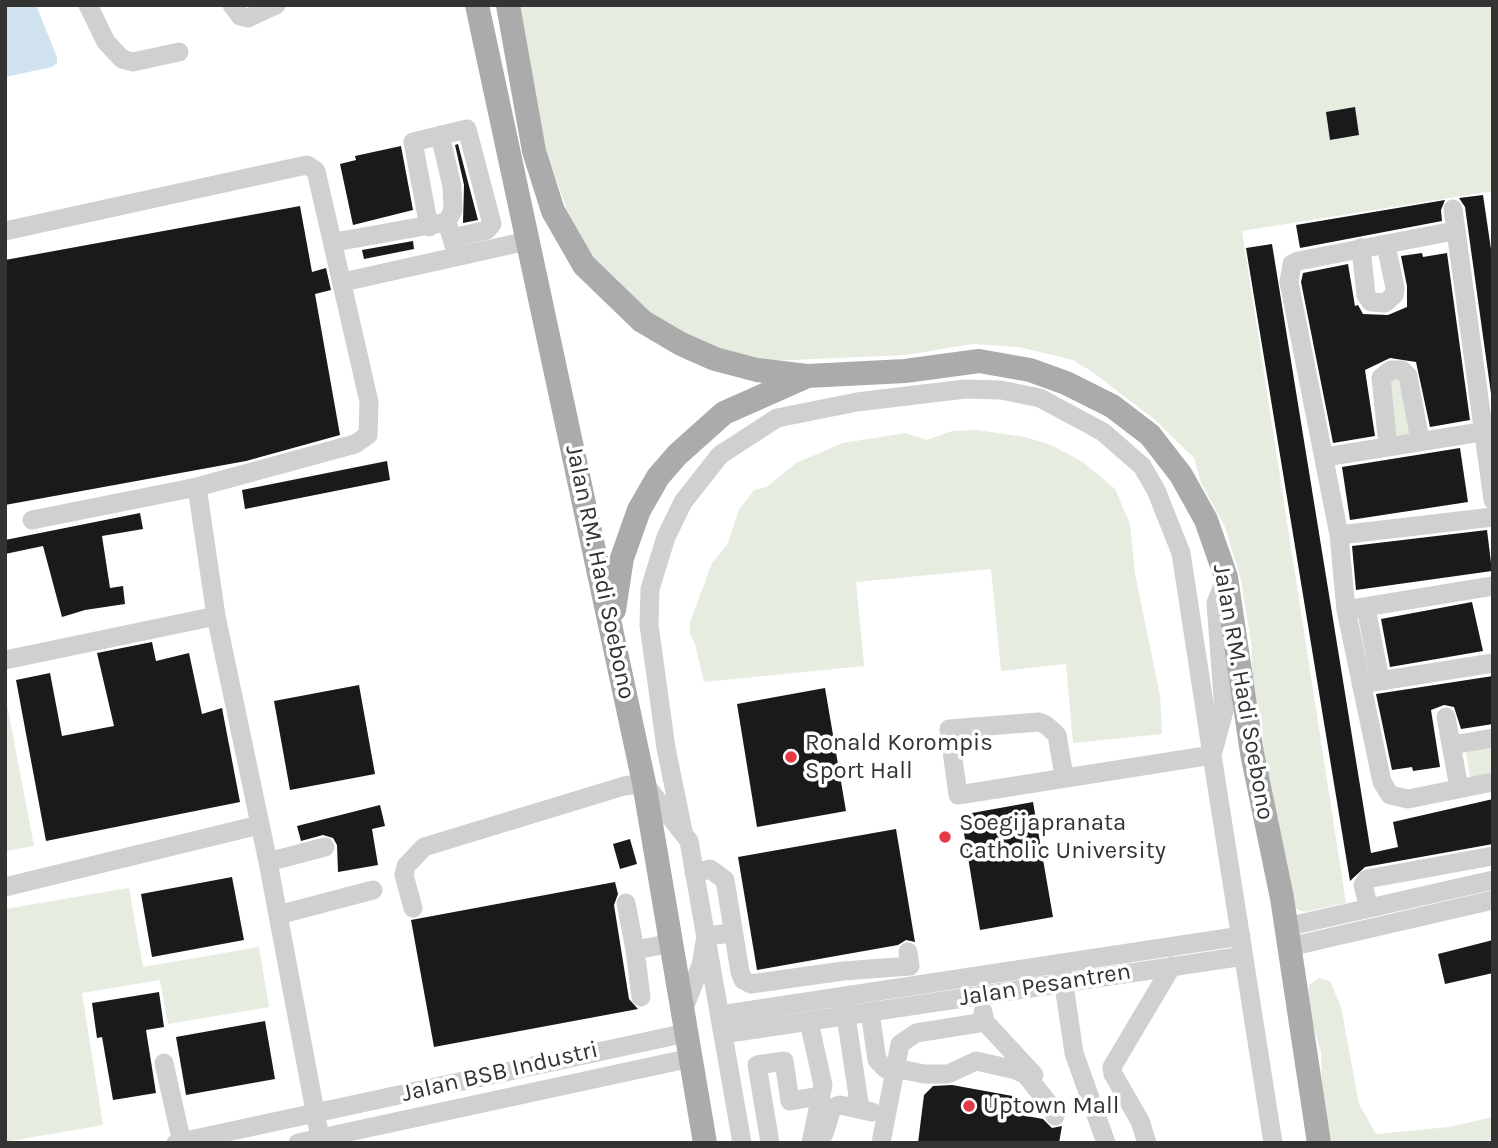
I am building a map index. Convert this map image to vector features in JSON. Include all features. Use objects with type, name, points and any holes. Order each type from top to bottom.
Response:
[{"type":"main road","name":"Jalan RM. Hadi Soebono","points":[[477,5],[644,783],[705,1143]]},
{"type":"main road","name":"Jalan RM. Hadi Soebono","points":[[508,5],[534,151],[553,211],[584,265],[642,321],[681,344],[715,359],[757,370],[807,376],[905,371],[979,361],[1030,370],[1066,383],[1112,407],[1150,435],[1181,475],[1206,520],[1226,577],[1251,753],[1287,937],[1319,1143]]},
{"type":"main road","points":[[612,624],[621,558],[639,510],[659,477],[696,435],[723,413],[807,376]]},
{"type":"street","points":[[88,5],[106,42],[122,59],[133,62],[179,52]]},
{"type":"street","points":[[232,5],[240,16],[248,18],[276,5]]},
{"type":"street","points":[[335,242],[446,236],[488,230],[491,226],[469,131],[416,139],[412,145],[446,236]]},
{"type":"street","points":[[440,135],[452,186],[453,210],[446,236]]},
{"type":"street","points":[[5,231],[307,165],[316,171],[335,242],[369,402],[368,435],[355,444],[197,487],[32,520]]},
{"type":"street","points":[[452,186],[482,182]]},
{"type":"street","points":[[1453,209],[1454,231],[1489,430],[1493,500]]},
{"type":"street","points":[[1454,231],[1298,261],[1292,264],[1289,271],[1292,299],[1370,682],[1382,782],[1390,795],[1408,799],[1493,782]]},
{"type":"street","points":[[343,282],[446,236],[527,241]]},
{"type":"street","points":[[1361,248],[1366,295],[1371,302],[1377,304],[1390,300],[1395,288],[1386,245]]},
{"type":"street","points":[[1388,446],[1381,378],[1391,370],[1402,370],[1408,376],[1420,440]]},
{"type":"street","points":[[683,831],[666,748],[649,625],[650,590],[666,537],[683,502],[720,456],[777,418],[857,402],[965,389],[1001,390],[1040,398],[1103,432],[1142,466],[1156,490],[1181,553],[1273,1143]]},
{"type":"street","points":[[1325,457],[1489,430]]},
{"type":"street","points":[[197,487],[216,616],[258,825],[268,862],[320,1140]]},
{"type":"street","points":[[1339,535],[1493,517]]},
{"type":"street","points":[[1212,755],[1224,711],[1216,603],[1226,577]]},
{"type":"street","points":[[1356,609],[1493,586]]},
{"type":"street","points":[[5,660],[216,616]]},
{"type":"street","points":[[1370,682],[1493,663]]},
{"type":"street","points":[[1446,717],[1459,788]]},
{"type":"street","points":[[1064,776],[1057,735],[1053,729],[1039,722],[948,729],[958,795],[1064,776],[1212,755]]},
{"type":"street","points":[[1452,745],[1493,738]]},
{"type":"street","points":[[413,908],[404,875],[406,866],[424,847],[625,786],[644,783],[690,841],[742,1143]]},
{"type":"street","points":[[5,887],[258,825]]},
{"type":"street","points":[[268,862],[325,847]]},
{"type":"street","points":[[1369,908],[1363,885],[1367,879],[1493,856]]},
{"type":"street","points":[[694,873],[710,869],[725,880],[740,972],[743,980],[751,984],[853,970],[910,966],[908,952]]},
{"type":"street","points":[[1287,937],[1369,908],[1493,880]]},
{"type":"street","points":[[278,915],[373,890]]},
{"type":"street","points":[[1287,937],[1493,901]]},
{"type":"street","points":[[625,903],[642,997]]},
{"type":"street","points":[[705,936],[733,933]]},
{"type":"street","points":[[685,1021],[701,965],[705,936]]},
{"type":"street","name":"Jalan Pesantren","points":[[722,1024],[809,1022],[870,1012],[1061,964],[1241,936]]},
{"type":"street","points":[[635,950],[673,943]]},
{"type":"street","name":"Jalan Pesantren","points":[[722,1024],[843,995],[1065,983],[1244,956]]},
{"type":"street","points":[[1061,964],[1074,1054],[1106,1143]]},
{"type":"street","points":[[1147,1143],[1140,1121],[1113,1074],[1112,1067],[1172,966]]},
{"type":"street","points":[[870,1012],[877,1060],[891,1069],[948,1074],[976,1061],[1006,1067],[1026,1075],[1059,1117],[1060,1103],[985,1022],[979,986]]},
{"type":"street","points":[[843,995],[860,1109]]},
{"type":"street","name":"Jalan BSB Industri","points":[[180,1142],[517,1068],[685,1021]]},
{"type":"street","points":[[809,1022],[822,1085],[811,1143]]},
{"type":"street","points":[[881,1143],[887,1115],[891,1069],[900,1044],[907,1036],[985,1022]]},
{"type":"street","name":"Jalan BSB Industri","points":[[298,1143],[691,1058]]},
{"type":"street","points":[[770,1143],[757,1065],[784,1061],[790,1101],[820,1096]]},
{"type":"street","points":[[164,1063],[180,1142]]},
{"type":"street","points":[[517,1068],[524,1095]]},
{"type":"street","points":[[823,1143],[832,1108],[840,1105],[887,1115]]},
{"type":"shaded area","points":[[516,5],[1493,5],[1493,191],[1242,231],[1346,903],[1304,912],[1290,906],[1266,789],[1262,719],[1251,683],[1252,649],[1241,580],[1225,527],[1201,483],[1194,458],[1154,419],[1073,360],[1019,347],[973,344],[905,355],[769,361],[703,347],[625,296],[572,234],[566,207],[544,145]]},
{"type":"shaded area","points":[[1402,376],[1411,434],[1395,436],[1389,378]]},
{"type":"shaded area","points":[[977,430],[1025,437],[1051,445],[1083,462],[1115,489],[1130,524],[1135,574],[1160,695],[1162,734],[1073,743],[1066,664],[1001,671],[991,569],[856,582],[864,666],[704,682],[690,634],[690,622],[712,563],[727,545],[739,510],[754,490],[767,487],[796,463],[843,443],[905,433],[927,440],[952,431]]},
{"type":"shaded area","points":[[5,694],[34,846],[5,851]]},
{"type":"shaded area","points":[[1493,742],[1493,773],[1470,777],[1465,746]]},
{"type":"shaded area","points":[[129,888],[143,967],[259,947],[269,1007],[168,1024],[160,980],[82,993],[103,1125],[5,1142],[5,909]]},
{"type":"shaded area","points":[[1319,978],[1330,981],[1341,1007],[1359,1104],[1376,1134],[1449,1127],[1493,1117],[1493,1143],[1329,1143],[1322,1090],[1321,1052],[1308,1009],[1309,985]]},
{"type":"water","points":[[5,5],[36,5],[57,63],[52,67],[5,77]]},
{"type":"building","points":[[1355,107],[1359,135],[1330,140],[1326,112]]},
{"type":"building","points":[[458,144],[478,220],[463,223],[464,185],[455,145]]},
{"type":"building","points":[[401,146],[413,210],[353,225],[340,164],[356,160],[355,156]]},
{"type":"building","points":[[1483,195],[1493,263],[1493,408],[1465,207],[1459,198]]},
{"type":"building","points":[[1445,200],[1441,210],[1442,221],[1300,248],[1296,225]]},
{"type":"building","points":[[300,206],[312,272],[326,268],[331,290],[315,294],[340,435],[246,461],[5,505],[5,260]]},
{"type":"building","points":[[413,241],[414,249],[364,259],[362,250]]},
{"type":"building","points":[[1272,244],[1371,853],[1398,847],[1393,822],[1493,799],[1493,844],[1365,867],[1350,881],[1246,248]]},
{"type":"building","points":[[1422,253],[1423,257],[1447,253],[1470,420],[1430,427],[1416,362],[1390,358],[1365,370],[1375,436],[1333,443],[1301,282],[1303,273],[1348,264],[1355,306],[1358,305],[1363,314],[1388,315],[1407,307],[1407,286],[1401,256]]},
{"type":"building","points":[[1460,448],[1468,502],[1350,520],[1342,467]]},
{"type":"building","points":[[387,461],[390,480],[245,509],[242,490]]},
{"type":"building","points":[[140,513],[143,529],[102,536],[110,588],[123,586],[125,604],[85,610],[62,617],[43,546],[5,554],[5,540]]},
{"type":"building","points":[[1487,530],[1492,571],[1356,590],[1352,546]]},
{"type":"building","points":[[1472,602],[1483,651],[1390,667],[1381,619]]},
{"type":"building","points":[[152,642],[156,661],[189,653],[202,714],[222,708],[240,802],[46,841],[16,680],[50,673],[62,736],[114,726],[97,653]]},
{"type":"building","points":[[1493,676],[1493,724],[1461,729],[1454,707],[1444,705],[1431,710],[1440,767],[1413,771],[1412,767],[1392,770],[1376,694]]},
{"type":"building","points":[[359,685],[375,774],[290,790],[274,701]]},
{"type":"building","name":"Ronald Korompis Sport Hall","points":[[825,688],[846,811],[757,827],[737,704]]},
{"type":"building","points":[[1033,802],[1053,917],[980,930],[961,815]]},
{"type":"building","points":[[380,805],[385,826],[372,829],[378,865],[338,872],[337,845],[333,838],[323,835],[301,841],[297,826]]},
{"type":"building","points":[[896,829],[915,942],[906,940],[898,945],[757,970],[738,857]]},
{"type":"building","points":[[630,839],[637,864],[620,869],[613,844]]},
{"type":"building","points":[[232,877],[244,940],[152,957],[141,894]]},
{"type":"building","points":[[615,882],[618,894],[614,905],[629,999],[638,1009],[434,1047],[411,920]]},
{"type":"building","points":[[1493,940],[1493,973],[1445,984],[1438,954]]},
{"type":"building","points":[[159,992],[164,1027],[146,1030],[156,1093],[113,1100],[102,1037],[97,1038],[92,1003]]},
{"type":"building","points":[[265,1021],[275,1079],[186,1095],[176,1037]]},
{"type":"building","name":"Uptown Mall","points":[[952,1085],[1018,1097],[1016,1114],[1043,1119],[1052,1128],[1062,1126],[1059,1143],[918,1143],[924,1095],[933,1086]]},
{"type":"place","name":"Ronald Korompis Sport Hall","points":[[791,757]]},
{"type":"place","name":"Soegijapranata Catholic University","points":[[945,837]]},
{"type":"place","name":"Uptown Mall","points":[[969,1106]]}]
